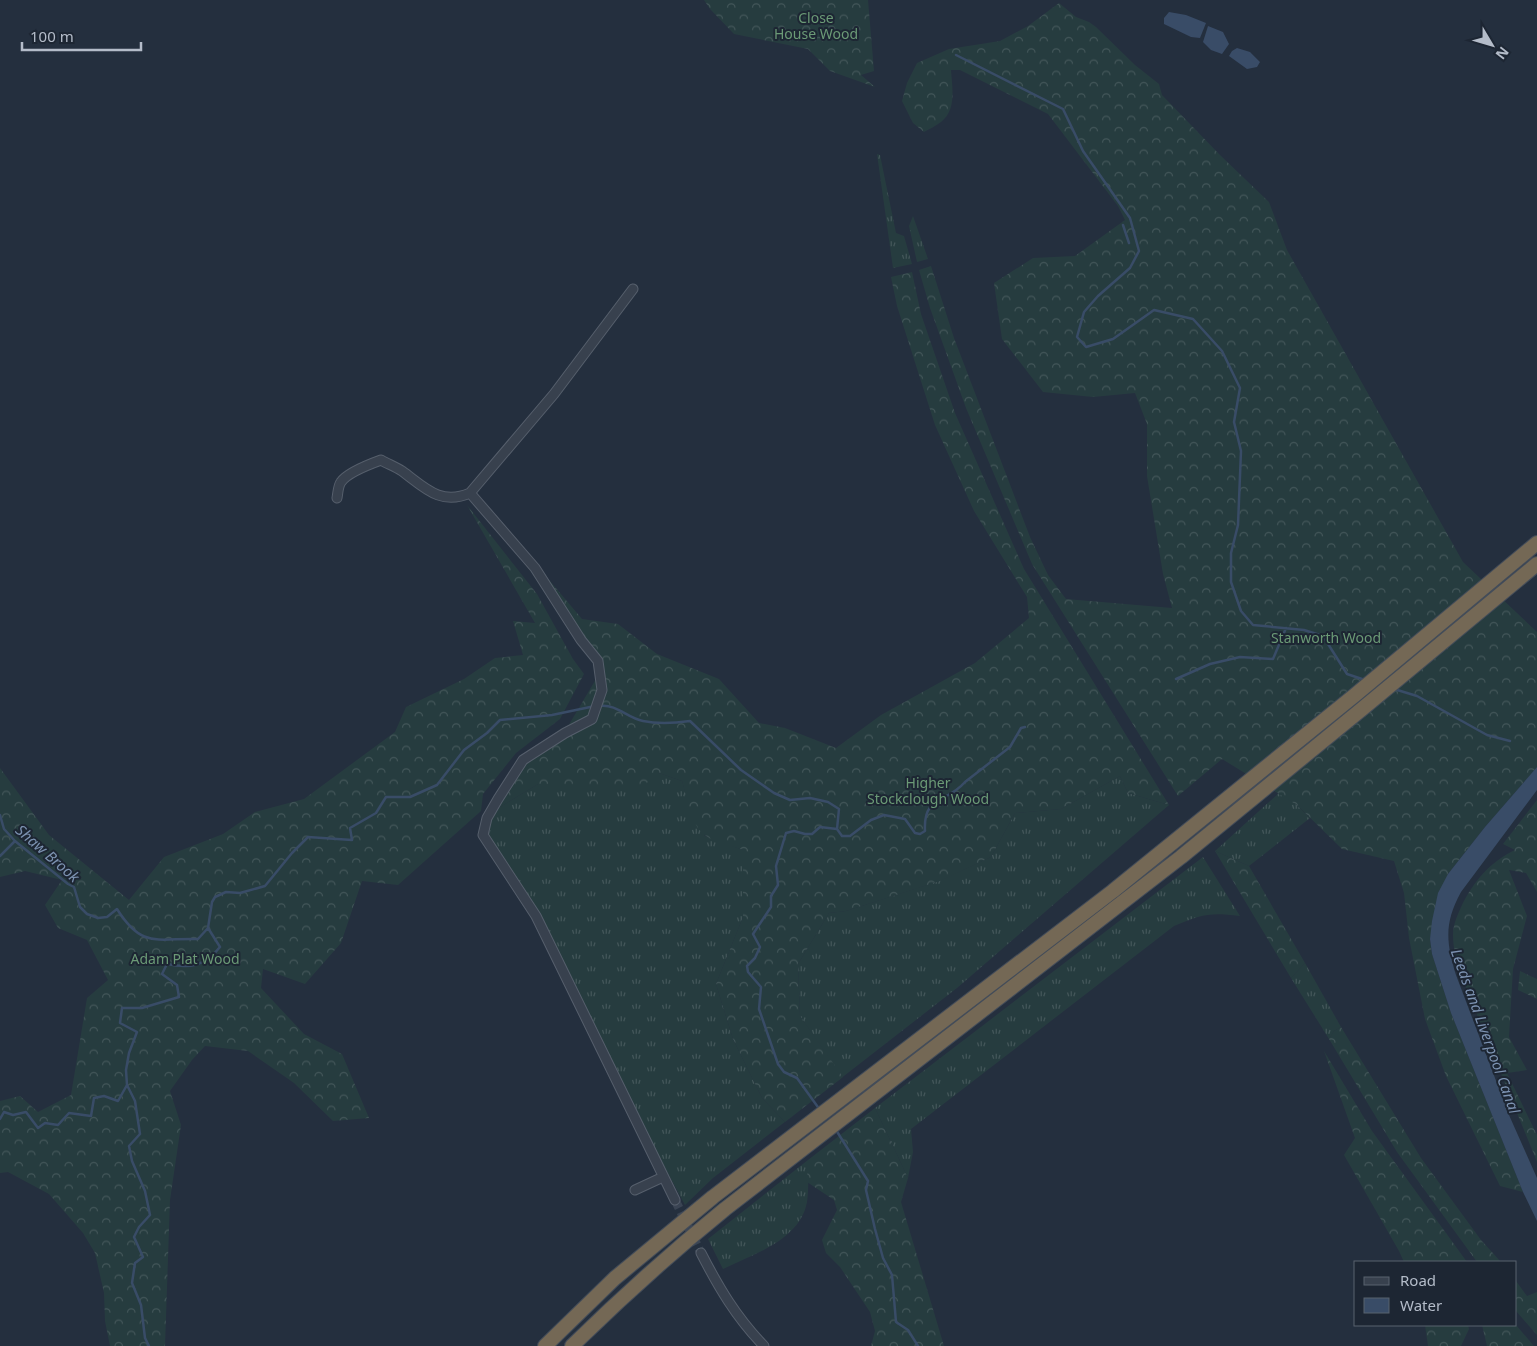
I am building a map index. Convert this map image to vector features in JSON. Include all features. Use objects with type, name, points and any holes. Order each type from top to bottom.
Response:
[{"type":"highway","points":[[545,1346],[615,1278],[713,1197],[1113,891],[1537,543]]},
{"type":"highway","points":[[572,1346],[673,1251],[767,1175],[1119,906],[1537,564]]},
{"type":"street","points":[[337,498],[340,483],[343,480],[368,465],[381,460],[401,470],[434,495],[451,498],[470,493],[554,394],[633,289]]},
{"type":"street","points":[[470,493],[535,568],[581,640],[598,661],[602,690],[592,719],[565,733],[523,760],[487,818],[483,836],[536,916],[675,1200]]},
{"type":"street","points":[[635,1190],[663,1177]]},
{"type":"street","points":[[701,1253],[726,1299],[764,1346]]},
{"type":"green space","name":"Close House Wood","points":[[704,0],[868,0],[874,71],[861,75],[875,87],[830,71],[808,49],[734,34]]},
{"type":"green space","name":"Stanworth Wood","points":[[1059,3],[1076,17],[1096,27],[1135,65],[1159,84],[1162,95],[1269,202],[1287,250],[1463,562],[1537,632],[1537,767],[1485,827],[1448,874],[1430,939],[1432,954],[1451,1013],[1523,1192],[1500,1186],[1446,1076],[1425,1019],[1409,938],[1404,893],[1394,861],[1342,849],[1297,805],[1222,759],[1178,796],[1032,564],[966,408],[930,308],[919,270],[931,266],[954,338],[1030,537],[1048,575],[1066,599],[1172,608],[1163,574],[1147,476],[1147,424],[1135,393],[1093,397],[1043,392],[1002,339],[994,283],[1033,258],[1075,256],[1125,220],[1118,206],[1048,114],[960,70],[951,70],[952,98],[946,117],[924,132],[913,123],[902,101],[907,83],[917,63],[949,49],[1000,41],[1028,26]]},
{"type":"green space","points":[[877,154],[880,155],[896,233],[904,236],[912,264],[893,268]]},
{"type":"green space","points":[[913,216],[928,259],[917,262],[909,226]]},
{"type":"green space","name":"Higher Stockclough Wood","points":[[912,272],[921,314],[955,413],[1024,569],[1169,805],[1128,793],[1120,776],[1061,809],[1015,813],[991,857],[940,881],[846,911],[829,913],[798,964],[800,1016],[843,1077],[785,1122],[762,1098],[733,1039],[716,984],[743,917],[743,850],[714,840],[701,831],[693,818],[682,781],[659,773],[643,786],[538,784],[495,810],[526,761],[567,728],[599,674],[593,653],[485,504],[582,619],[618,624],[657,654],[719,679],[759,723],[785,728],[836,748],[881,715],[975,663],[1029,618],[1027,597],[974,511],[935,425],[897,306],[891,277]]},
{"type":"green space","name":"Adam Plat Wood","points":[[467,505],[537,594],[573,659],[584,674],[560,719],[516,753],[483,794],[481,811],[398,885],[362,881],[341,943],[305,984],[263,969],[261,988],[304,1034],[342,1054],[369,1118],[333,1121],[294,1083],[248,1051],[205,1046],[192,1060],[170,1091],[181,1125],[170,1200],[165,1346],[110,1346],[105,1321],[104,1293],[95,1253],[83,1233],[49,1194],[8,1172],[0,1173],[0,1101],[20,1096],[38,1112],[71,1095],[87,998],[108,980],[87,940],[58,928],[45,905],[62,880],[25,871],[0,877],[0,768],[49,835],[129,900],[164,857],[223,834],[255,812],[304,799],[395,732],[406,707],[464,679],[495,658],[523,655],[513,621],[535,623]]},
{"type":"green space","points":[[659,773],[682,781],[692,814],[705,836],[743,850],[743,917],[716,984],[733,1039],[762,1098],[785,1122],[713,1178],[685,1205],[643,1127],[524,893],[489,836],[495,810],[538,784],[590,784]]},
{"type":"green space","points":[[1120,776],[1128,793],[1169,805],[957,988],[791,1117],[842,1077],[800,1016],[798,964],[829,913],[846,911],[939,881],[991,857],[1015,813],[1061,809]]},
{"type":"green space","points":[[1279,793],[1297,805],[1310,818],[1249,866],[1215,851]]},
{"type":"green space","points":[[1537,800],[1537,892],[1526,873],[1509,870],[1527,916],[1513,969],[1509,1037],[1527,1070],[1507,1073],[1537,1135],[1537,1162],[1463,980],[1455,952],[1453,935],[1457,916],[1472,888],[1490,866],[1515,850],[1503,844]]},
{"type":"green space","points":[[1215,851],[1249,866],[1305,963],[1291,978]]},
{"type":"green space","points":[[1203,857],[1240,916],[1206,915],[1174,926],[911,1129],[913,1152],[908,1178],[875,1108]]},
{"type":"green space","points":[[1305,963],[1341,1027],[1334,1031],[1329,1039],[1291,978]]},
{"type":"green space","points":[[1520,971],[1537,979],[1537,999],[1518,990]]},
{"type":"green space","points":[[1341,1027],[1421,1158],[1481,1240],[1500,1261],[1476,1261],[1397,1152],[1329,1039],[1334,1031]]},
{"type":"green space","points":[[1324,1051],[1372,1131],[1466,1261],[1404,1261],[1344,1155],[1355,1138]]},
{"type":"green space","points":[[875,1108],[908,1178],[901,1202],[944,1346],[871,1346],[875,1331],[870,1312],[840,1267],[826,1253],[822,1240],[837,1210],[834,1200],[807,1182],[808,1160]]},
{"type":"green space","points":[[808,1160],[807,1202],[803,1215],[795,1226],[786,1236],[774,1244],[723,1269],[708,1239]]},
{"type":"green space","points":[[1517,1282],[1527,1296],[1537,1292],[1537,1335],[1517,1312]]},
{"type":"green space","points":[[1425,1326],[1468,1326],[1469,1329],[1461,1346],[1428,1346]]},
{"type":"green space","points":[[1482,1326],[1517,1326],[1534,1346],[1487,1346]]},
{"type":"water","points":[[1169,12],[1186,15],[1206,23],[1200,38],[1191,37],[1164,24],[1164,18]]},
{"type":"water","points":[[1208,26],[1223,32],[1229,44],[1222,54],[1211,50],[1203,42]]},
{"type":"water","points":[[1237,48],[1250,52],[1260,62],[1257,67],[1247,69],[1229,56]]},
{"type":"water","points":[[1537,767],[1537,790],[1461,892],[1455,903],[1448,933],[1450,952],[1456,975],[1509,1115],[1537,1178],[1537,1221],[1523,1192],[1451,1013],[1432,954],[1430,939],[1438,893],[1448,874],[1485,827]]},
{"type":"waterway","points":[[956,55],[1063,109],[1083,151],[1130,218],[1139,251],[1130,268],[1098,296],[1084,312],[1077,337],[1086,347],[1113,339],[1154,310],[1193,319],[1222,351],[1240,388],[1234,422],[1241,451],[1238,525],[1231,553],[1231,582],[1241,611],[1253,625],[1304,630],[1323,636],[1347,674],[1365,680]]},
{"type":"waterway","points":[[1123,225],[1129,243]]},
{"type":"waterway","points":[[1176,679],[1210,664],[1240,657],[1273,659],[1286,628]]},
{"type":"waterway","points":[[1394,689],[1417,696],[1487,735],[1510,741]]},
{"type":"waterway","points":[[208,928],[212,902],[215,897],[226,892],[240,893],[265,886],[308,837],[352,840],[350,828],[376,813],[386,797],[410,797],[437,785],[464,750],[487,733],[500,720],[552,715],[595,706]]},
{"type":"waterway","points":[[600,706],[612,707],[643,721],[655,723],[690,721],[741,770],[774,793],[790,800],[810,798],[828,802],[839,809],[837,829]]},
{"type":"waterway","points":[[820,1110],[797,1078],[784,1072],[778,1064],[759,1009],[761,987],[748,972],[747,966],[755,958],[760,947],[753,934],[771,907],[771,896],[778,885],[776,866],[786,833],[794,831],[812,834],[820,827],[837,829],[842,836],[850,836],[871,820],[884,815],[905,819],[915,833],[920,834],[925,831],[925,819],[932,805],[958,789],[1010,747],[1021,728],[1025,727]]},
{"type":"waterway","name":"Shaw Brook","points":[[0,815],[4,829],[15,841],[74,887],[80,907],[87,914],[98,918],[107,917],[117,909],[134,930],[152,939],[198,939],[208,928]]},
{"type":"waterway","points":[[0,856],[15,841]]},
{"type":"waterway","points":[[149,1346],[145,1338],[141,1305],[132,1283],[135,1263],[143,1257],[134,1237],[139,1227],[150,1215],[145,1191],[132,1161],[129,1146],[140,1134],[135,1101],[127,1085],[126,1070],[129,1053],[137,1032],[120,1023],[122,1008],[142,1008],[179,997],[177,985],[162,974],[167,964],[190,966],[209,958],[220,947],[208,928]]},
{"type":"waterway","points":[[0,1119],[4,1112],[13,1115],[26,1112],[38,1128],[45,1123],[58,1125],[69,1113],[91,1116],[94,1098],[104,1096],[118,1101],[127,1085]]},
{"type":"waterway","points":[[836,1130],[868,1181],[866,1190],[875,1229],[883,1258],[892,1275],[896,1322],[908,1330],[918,1346]]},
{"type":"tunnel","points":[[675,1200],[701,1253]]},
{"type":"water label","name":"Leeds and Liverpool Canal","points":[[1486,1031]]}]
